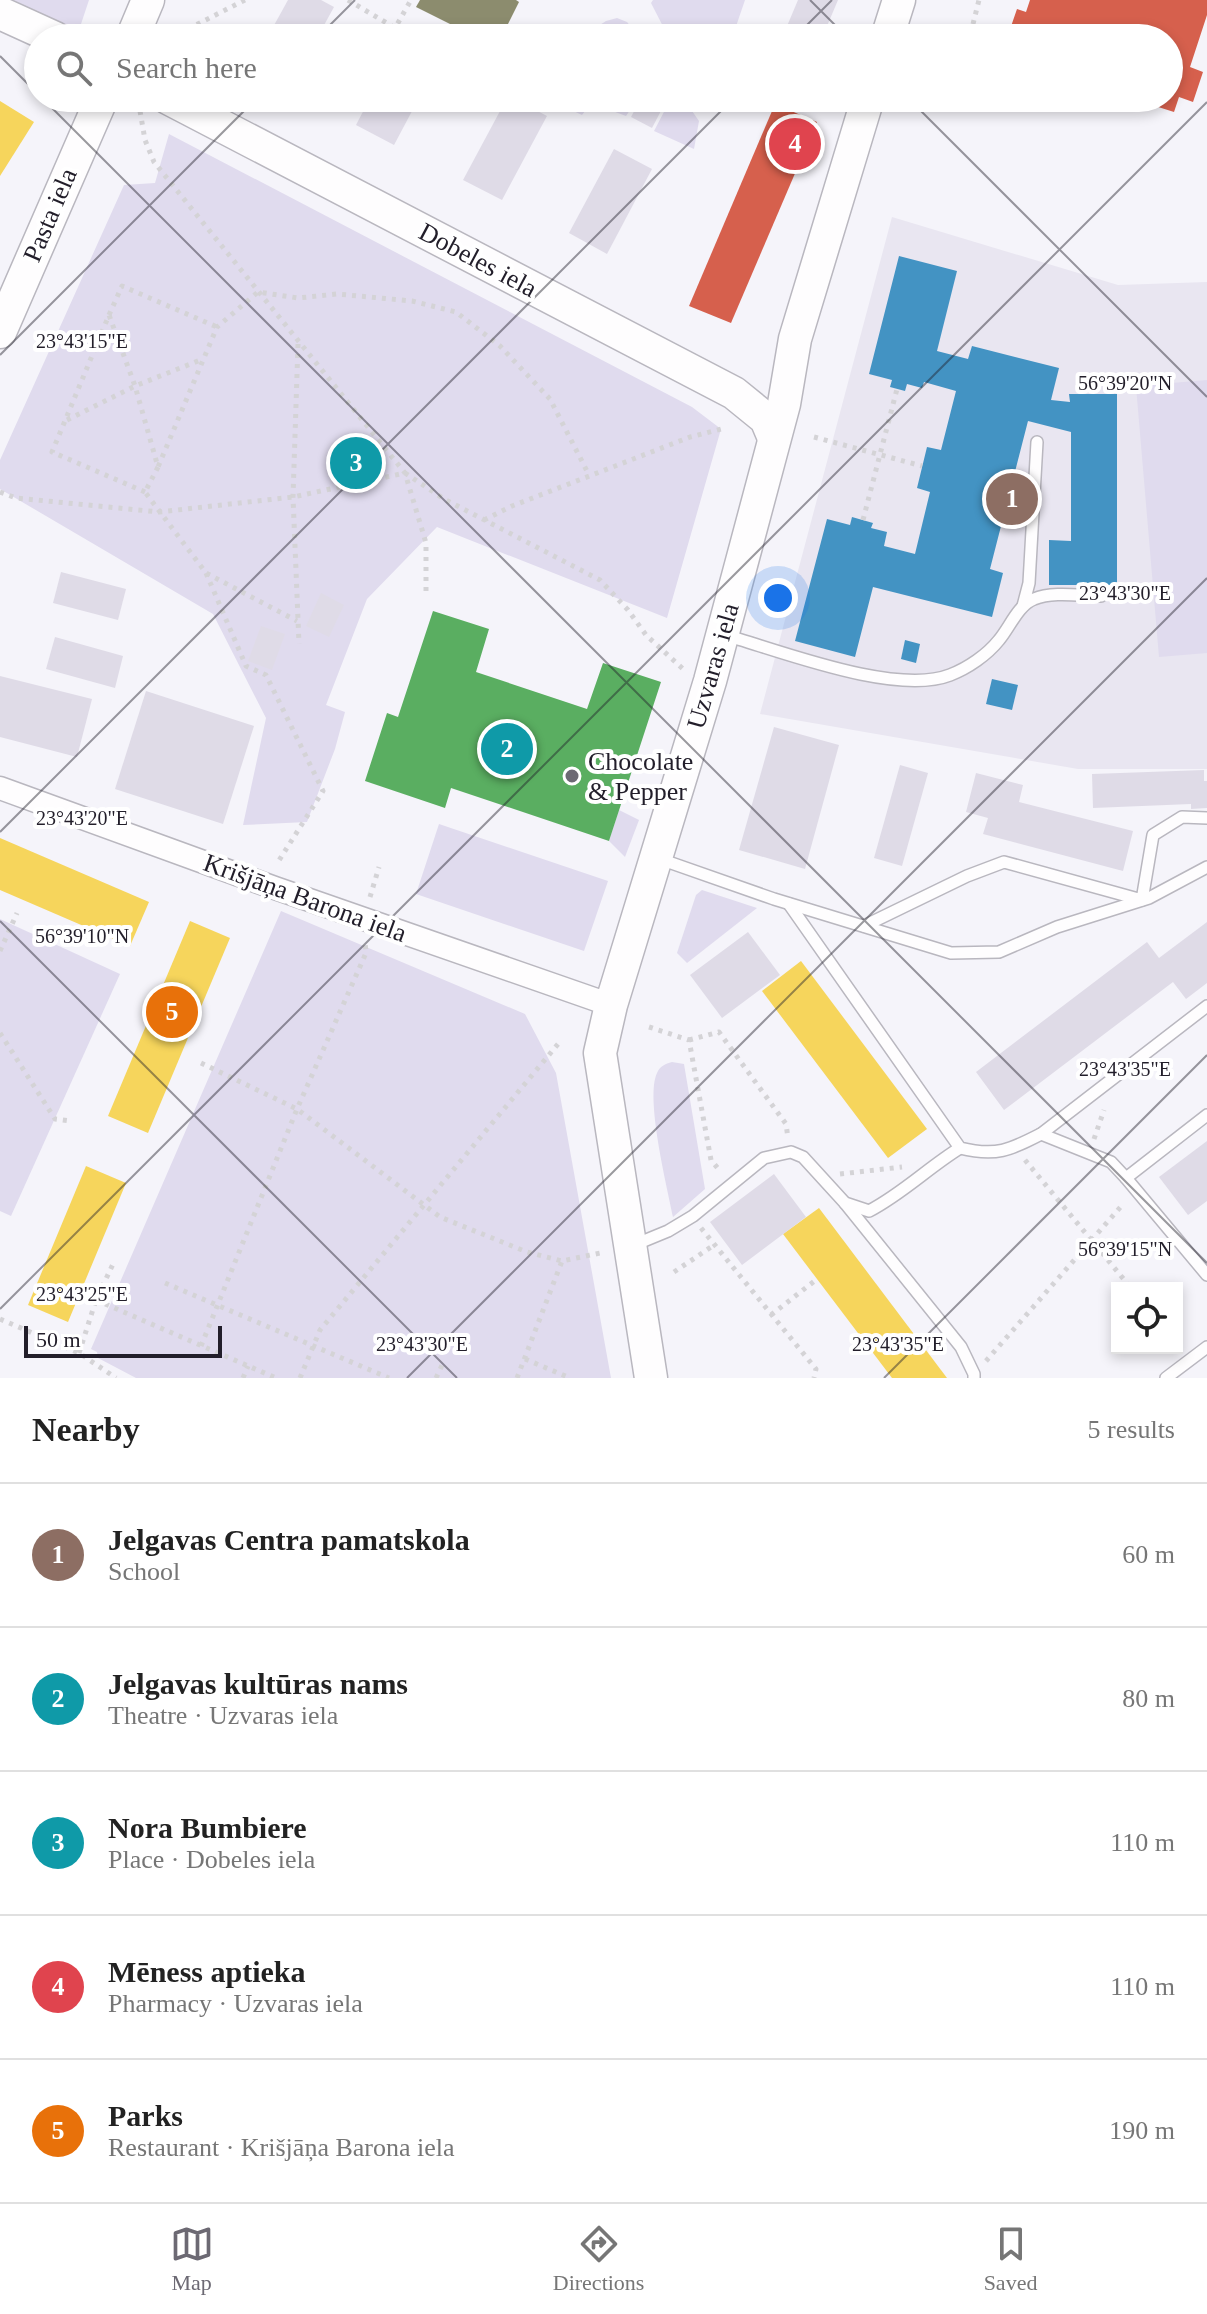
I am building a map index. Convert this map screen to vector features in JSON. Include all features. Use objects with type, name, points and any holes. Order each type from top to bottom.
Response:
[{"type":"main road","points":[[138,24],[148,0]]},
{"type":"main road","points":[[891,24],[899,0]]},
{"type":"main road","points":[[0,13],[24,24]]},
{"type":"main road","name":"Pasta iela","points":[[0,332],[96,112]]},
{"type":"main road","name":"Dobeles iela","points":[[170,112],[734,393],[766,419],[774,438]]},
{"type":"main road","name":"Uzvaras iela","points":[[651,1378],[600,1053],[611,1005],[723,635],[784,404],[795,339],[864,112]]},
{"type":"street","name":"Krišjāņa Barona iela","points":[[0,788],[611,1005]]},
{"type":"lane","points":[[723,635],[851,671],[918,681],[949,676],[973,663],[997,643],[1023,606],[1029,583],[1037,442]]},
{"type":"lane","points":[[1023,606],[1043,596],[1101,596]]},
{"type":"lane","points":[[1142,900],[1153,835],[1182,817],[1207,818]]},
{"type":"lane","points":[[656,858],[789,904],[951,953],[999,952],[1057,927],[1142,900],[1207,867]]},
{"type":"lane","points":[[864,926],[967,876],[1004,862],[1142,900]]},
{"type":"lane","points":[[789,904],[960,1148],[985,1154],[1014,1147],[1041,1134],[1207,1006]]},
{"type":"lane","points":[[1126,1178],[1207,1115]]},
{"type":"lane","points":[[1041,1134],[1111,1162],[1207,1275]]},
{"type":"lane","points":[[845,1203],[869,1211],[888,1201],[960,1148]]},
{"type":"lane","points":[[630,1247],[668,1231],[693,1216],[764,1158],[791,1152],[803,1157],[845,1203],[961,1347],[974,1376]]},
{"type":"lane","points":[[1166,1378],[1207,1347]]},
{"type":"path","points":[[198,24],[245,0]]},
{"type":"path","points":[[348,0],[388,24]]},
{"type":"path","points":[[397,24],[411,0]]},
{"type":"path","points":[[973,24],[979,0]]},
{"type":"path","points":[[152,112],[145,140],[154,162],[405,473],[444,499],[600,580],[646,635],[683,669]]},
{"type":"path","points":[[217,327],[122,286],[52,452],[145,492],[206,573],[246,666],[266,675],[323,791],[278,862]]},
{"type":"path","points":[[145,492],[217,327],[258,292],[298,298],[337,294],[412,301],[456,312],[500,346],[550,399],[589,475]]},
{"type":"path","points":[[109,315],[135,386],[158,467]]},
{"type":"path","points":[[298,343],[293,497],[299,644]]},
{"type":"path","points":[[66,421],[135,386],[203,359]]},
{"type":"path","points":[[863,520],[897,389]]},
{"type":"path","points":[[483,520],[589,475],[690,437],[721,429]]},
{"type":"path","points":[[814,437],[922,466]]},
{"type":"path","points":[[0,492],[16,498],[159,512],[293,497],[405,473]]},
{"type":"path","points":[[405,473],[426,543],[426,592]]},
{"type":"path","points":[[206,573],[298,621]]},
{"type":"path","points":[[201,1346],[297,1109],[366,953],[363,918],[379,867]]},
{"type":"path","points":[[0,951],[17,913]]},
{"type":"path","points":[[649,1027],[689,1040],[719,1032],[786,1124],[791,1152]]},
{"type":"path","points":[[0,1033],[55,1119],[70,1121]]},
{"type":"path","points":[[689,1040],[711,1160],[731,1185]]},
{"type":"path","points":[[300,1378],[320,1330],[558,1044]]},
{"type":"path","points":[[201,1063],[297,1109],[440,1217],[527,1252],[562,1261],[597,1253]]},
{"type":"path","points":[[1089,1153],[1115,1075]]},
{"type":"path","points":[[1014,1147],[1126,1282]]},
{"type":"path","points":[[821,1177],[935,1164]]},
{"type":"path","points":[[974,1376],[1136,1191]]},
{"type":"path","points":[[693,1216],[816,1369],[814,1378]]},
{"type":"path","points":[[674,1272],[714,1245]]},
{"type":"path","points":[[517,1378],[562,1261]]},
{"type":"path","points":[[79,1353],[96,1300],[113,1264]]},
{"type":"path","points":[[771,1315],[817,1279]]},
{"type":"path","points":[[165,1283],[389,1378]]},
{"type":"path","points":[[96,1300],[276,1378]]},
{"type":"path","points":[[0,1319],[79,1353],[116,1378]]},
{"type":"path","points":[[525,1359],[570,1378]]},
{"type":"path","points":[[436,1378],[444,1361]]},
{"type":"path","points":[[243,1378],[248,1366]]},
{"type":"shaded area","points":[[6,0],[89,0],[81,24],[58,24]]},
{"type":"shaded area","points":[[653,0],[745,0],[737,24],[662,24],[651,3]]},
{"type":"shaded area","points":[[617,18],[629,24],[601,24]]},
{"type":"shaded area","points":[[664,112],[693,112],[699,121],[694,149],[654,131]]},
{"type":"shaded area","points":[[169,134],[692,407],[721,429],[667,618],[437,527],[367,599],[326,705],[345,712],[335,749],[307,822],[243,825],[266,718],[213,614],[0,489],[0,460],[124,185],[155,183]]},
{"type":"shaded area","points":[[892,217],[1118,285],[1207,282],[1207,769],[1078,769],[760,714]]},
{"type":"shaded area","points":[[1207,380],[1207,653],[1159,657],[1136,386]]},
{"type":"shaded area","points":[[619,810],[639,820],[625,857],[609,841]]},
{"type":"shaded area","points":[[439,824],[608,881],[584,951],[416,894]]},
{"type":"shaded area","points":[[702,890],[757,908],[687,963],[677,953],[696,895]]},
{"type":"shaded area","points":[[281,911],[525,1014],[556,1073],[611,1378],[136,1378],[98,1358],[97,1352],[91,1349]]},
{"type":"shaded area","points":[[0,919],[120,974],[11,1216],[0,1211]]},
{"type":"shaded area","points":[[672,1062],[684,1064],[705,1189],[673,1217],[658,1143],[654,1102],[657,1073]]},
{"type":"building: Homes","points":[[0,101],[34,122],[0,176]]},
{"type":"building: Homes","points":[[0,838],[149,902],[130,946],[0,890]]},
{"type":"building: Homes","points":[[190,921],[230,938],[148,1133],[108,1116]]},
{"type":"building: Homes","points":[[801,961],[927,1129],[888,1158],[762,991]]},
{"type":"building: Homes","points":[[86,1166],[126,1183],[68,1322],[28,1305]]},
{"type":"building: Homes","points":[[819,1208],[947,1378],[892,1378],[783,1234]]},
{"type":"building: Shops","points":[[1030,0],[1207,0],[1207,15],[1190,67],[1203,72],[1193,102],[1183,98],[1183,24],[1012,24],[1017,9],[1026,12]]},
{"type":"building: Shops","points":[[772,112],[794,112],[817,122],[731,323],[689,306]]},
{"type":"building: Schools","points":[[899,256],[957,271],[937,351],[968,359],[972,346],[1059,368],[1051,400],[1070,402],[1069,394],[1117,394],[1117,585],[1049,585],[1049,540],[1071,541],[1071,432],[1028,421],[990,569],[1003,573],[992,617],[873,587],[855,657],[795,641],[827,519],[850,525],[852,517],[873,523],[871,528],[887,532],[884,546],[915,554],[930,492],[917,488],[927,447],[941,450],[956,391],[924,382],[922,388],[907,384],[905,391],[890,387],[892,380],[869,374]]},
{"type":"building: Schools","points":[[905,640],[920,644],[916,663],[901,659]]},
{"type":"building: Schools","points":[[992,679],[1018,685],[1012,710],[986,704]]},
{"type":"building: Public","points":[[433,611],[489,629],[476,672],[587,709],[603,663],[661,682],[609,841],[451,788],[445,808],[365,781],[387,713],[398,717]]},
{"type":"building: Industry","points":[[420,0],[519,2],[508,24],[450,24],[416,7]]},
{"type":"building: Other","points":[[288,0],[321,0],[334,7],[325,24],[275,24]]},
{"type":"building: Other","points":[[798,0],[838,0],[828,24],[788,24]]},
{"type":"building: Other","points":[[363,112],[412,112],[394,145],[356,125]]},
{"type":"building: Other","points":[[499,112],[539,112],[547,116],[502,200],[463,180]]},
{"type":"building: Other","points":[[634,112],[660,112],[652,128],[631,117]]},
{"type":"building: Other","points":[[614,149],[652,169],[607,254],[569,233]]},
{"type":"building: Other","points":[[61,572],[126,589],[118,620],[53,603]]},
{"type":"building: Other","points":[[321,593],[344,605],[329,637],[306,626]]},
{"type":"building: Other","points":[[261,626],[285,634],[272,670],[248,661]]},
{"type":"building: Other","points":[[55,637],[123,656],[115,688],[46,669]]},
{"type":"building: Other","points":[[0,676],[92,699],[77,757],[0,737]]},
{"type":"building: Other","points":[[146,691],[254,726],[223,824],[115,789]]},
{"type":"building: Other","points":[[774,727],[839,745],[805,869],[739,850]]},
{"type":"building: Other","points":[[900,765],[928,773],[902,866],[874,858]]},
{"type":"building: Other","points":[[1204,770],[1207,808],[1191,809],[1191,804],[1093,808],[1092,774]]},
{"type":"building: Other","points":[[976,773],[1023,785],[1019,802],[1133,831],[1123,871],[983,834],[988,818],[966,812]]},
{"type":"building: Other","points":[[1207,922],[1207,983],[1186,999],[1173,982],[1004,1110],[976,1072],[1147,942],[1159,958]]},
{"type":"building: Other","points":[[748,932],[780,975],[722,1018],[690,975]]},
{"type":"building: Other","points":[[1207,1141],[1207,1201],[1188,1215],[1159,1177]]},
{"type":"building: Other","points":[[774,1174],[806,1217],[742,1265],[710,1222]]},
{"type":"place","name":"Mēness aptieka","points":[[795,144]]},
{"type":"place","name":"Nora Bumbiere","points":[[356,463]]},
{"type":"place","name":"Jelgavas Centra pamatskola","points":[[1012,499]]},
{"type":"place","name":"Jelgavas kultūras nams","points":[[507,749]]},
{"type":"place","name":"Chocolate & Pepper","points":[[572,776]]},
{"type":"place","name":"Parks","points":[[172,1012]]}]
